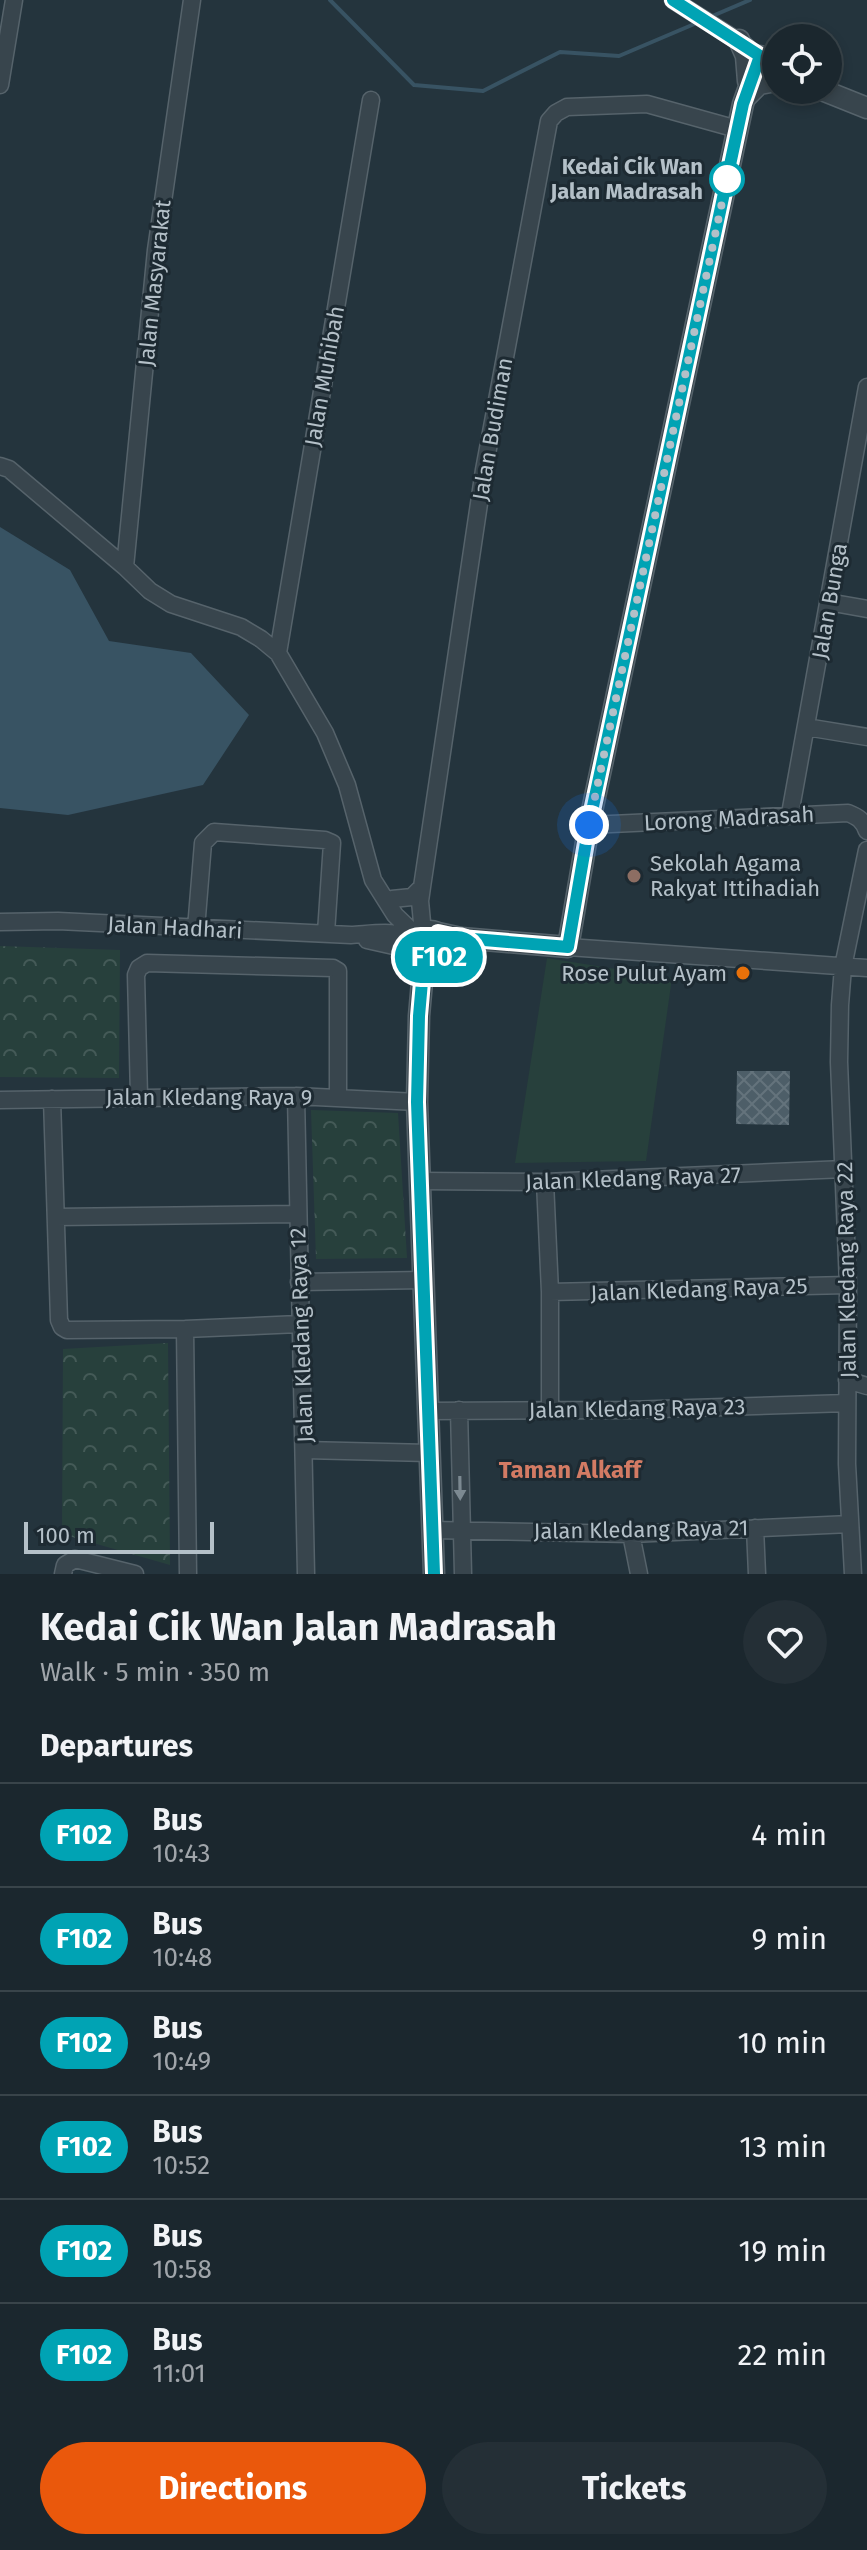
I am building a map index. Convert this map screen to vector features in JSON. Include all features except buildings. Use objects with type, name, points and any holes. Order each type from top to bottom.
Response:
[{"type":"street","points":[[0,85],[14,0]]},
{"type":"street","name":"Jalan Masyarakat","points":[[125,567],[156,250],[192,0]]},
{"type":"street","points":[[679,3],[762,56]]},
{"type":"street","points":[[568,947],[589,825],[746,92],[746,56],[733,37]]},
{"type":"street","points":[[746,92],[762,69]]},
{"type":"street","points":[[746,92],[762,83]]},
{"type":"street","points":[[842,98],[864,106]]},
{"type":"street","name":"Jalan Muhibah","points":[[278,653],[371,100]]},
{"type":"street","name":"Jalan Budiman","points":[[427,945],[420,901],[422,887],[484,470],[549,121],[567,107],[647,104],[737,129]]},
{"type":"street","name":"Jalan Bunga","points":[[790,814],[867,387]]},
{"type":"street","points":[[0,466],[9,469],[150,591],[171,604],[241,627],[278,653],[325,733],[347,785],[373,880],[427,945],[432,972],[427,1001],[419,1016],[417,1102],[434,1574]]},
{"type":"street","points":[[828,602],[867,609]]},
{"type":"street","points":[[806,727],[867,737]]},
{"type":"street","name":"Lorong Madrasah","points":[[589,825],[848,813],[857,816],[866,827]]},
{"type":"street","points":[[196,929],[203,843],[214,832],[332,843],[326,933]]},
{"type":"street","points":[[843,967],[867,850]]},
{"type":"street","points":[[389,901],[412,897],[422,887]]},
{"type":"street","points":[[356,935],[379,921],[389,901]]},
{"type":"street","name":"Jalan Hadhari","points":[[0,922],[58,921],[326,933],[427,945]]},
{"type":"street","points":[[427,945],[509,942],[867,968]]},
{"type":"street","points":[[139,1096],[136,975],[139,968],[147,963],[333,968],[338,971],[338,1097]]},
{"type":"street","name":"Jalan Kledang Raya 22","points":[[843,967],[839,1062],[845,1169],[847,1403],[853,1574]]},
{"type":"street","name":"Jalan Kledang Raya 9","points":[[0,1100],[296,1096],[417,1102]]},
{"type":"street","name":"Jalan Kledang Raya 12","points":[[296,1096],[306,1574]]},
{"type":"street","points":[[52,1099],[59,1320],[62,1327],[67,1330],[185,1329],[299,1324]]},
{"type":"street","name":"Jalan Kledang Raya 27","points":[[420,1181],[545,1182],[845,1169]]},
{"type":"street","points":[[545,1182],[550,1292],[550,1410]]},
{"type":"street","points":[[56,1217],[297,1214]]},
{"type":"street","points":[[299,1282],[425,1280]]},
{"type":"street","name":"Jalan Kledang Raya 25","points":[[550,1292],[848,1285]]},
{"type":"street","points":[[185,1329],[188,1574]]},
{"type":"street","points":[[847,1380],[867,1386]]},
{"type":"street","name":"Jalan Kledang Raya 23","points":[[428,1411],[847,1403]]},
{"type":"street","points":[[459,1410],[463,1574]]},
{"type":"street","points":[[304,1450],[429,1453]]},
{"type":"street","name":"Jalan Kledang Raya 21","points":[[432,1530],[631,1534],[850,1524]]},
{"type":"street","points":[[755,1528],[757,1574]]},
{"type":"street","points":[[631,1534],[639,1574]]},
{"type":"street","points":[[63,1574],[65,1565],[75,1559],[135,1574]]},
{"type":"green space","points":[[0,946],[120,950],[119,1078],[0,1077]]},
{"type":"green space","points":[[547,958],[672,978],[646,1161],[515,1163]]},
{"type":"green space","points":[[311,1110],[398,1113],[407,1258],[316,1259]]},
{"type":"green space","points":[[168,1343],[170,1565],[62,1534],[63,1349]]},
{"type":"water","points":[[0,527],[70,570],[109,641],[191,653],[249,715],[203,785],[68,815],[0,808]]},
{"type":"waterway","points":[[330,0],[414,85],[483,91],[560,52],[619,56],[699,22]]},
{"type":"waterway","points":[[710,17],[750,0]]},
{"type":"bus line","name":"F102","points":[[434,1574],[417,1102],[424,959],[435,960],[443,952],[444,942],[438,933],[461,938],[568,947],[589,825],[743,104],[760,56],[673,0]]},
{"type":"place","name":"Kedai Cik Wan Jalan Madrasah","points":[[727,179]]},
{"type":"place","name":"Sekolah Agama Rakyat Ittihadiah","points":[[634,876]]},
{"type":"place","name":"Rose Pulut Ayam","points":[[743,973]]},
{"type":"district","name":"Taman Alkaff","points":[[570,1470]]},
{"type":"route","points":[[589,825],[727,179]]}]
